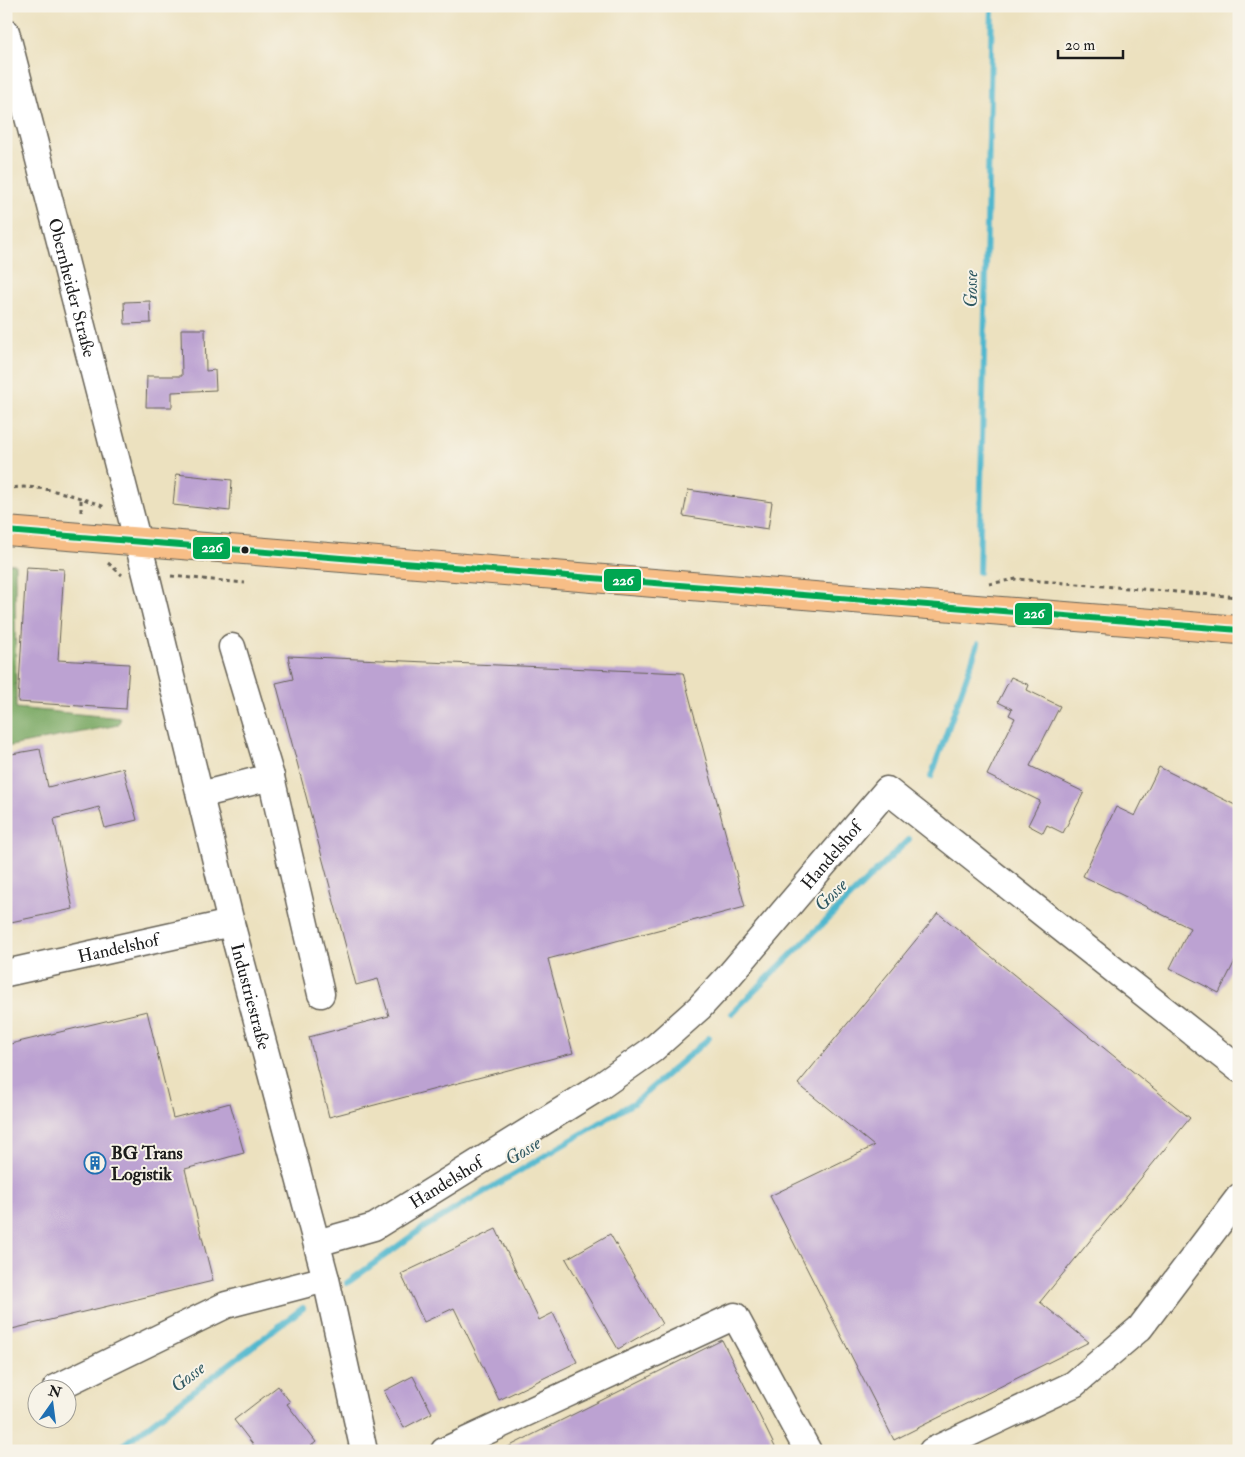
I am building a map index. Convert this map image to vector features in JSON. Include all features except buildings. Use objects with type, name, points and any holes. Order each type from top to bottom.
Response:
[{"type":"main road","points":[[6,531],[1239,630]]},
{"type":"street","name":"Obernheider Straße","points":[[6,32],[138,542]]},
{"type":"street","name":"Industriestraße","points":[[138,542],[231,923],[326,1279],[364,1451]]},
{"type":"street","points":[[232,646],[271,777],[321,994]]},
{"type":"street","points":[[200,795],[271,777]]},
{"type":"street","name":"Handelshof","points":[[317,1243],[374,1227],[598,1088],[652,1050],[699,1008],[728,977],[887,790],[1239,1069]]},
{"type":"street","name":"Handelshof","points":[[6,973],[231,923]]},
{"type":"street","points":[[932,1451],[1074,1384],[1140,1328],[1239,1197]]},
{"type":"street","points":[[72,1380],[226,1305],[326,1279]]},
{"type":"street","points":[[444,1451],[735,1316],[808,1451]]},
{"type":"path","points":[[6,490],[15,487],[64,493],[81,498]]},
{"type":"path","points":[[190,577],[245,583]]},
{"type":"path","points":[[980,583],[1016,579],[1239,597]]},
{"type":"green space","points":[[6,563],[15,564],[16,708],[121,718],[118,725],[6,747]]},
{"type":"waterway","name":"Gosse","points":[[979,572],[992,6]]},
{"type":"waterway","name":"Gosse","points":[[931,777],[978,644]]},
{"type":"waterway","name":"Gosse","points":[[732,1013],[909,839]]},
{"type":"waterway","name":"Gosse","points":[[347,1283],[420,1230],[635,1102],[709,1038]]},
{"type":"waterway","name":"Gosse","points":[[115,1451],[303,1308]]},
{"type":"transit line","name":"226","points":[[6,531],[1239,630]]},
{"type":"place","name":"BG Trans Logistik","points":[[95,1163]]}]
